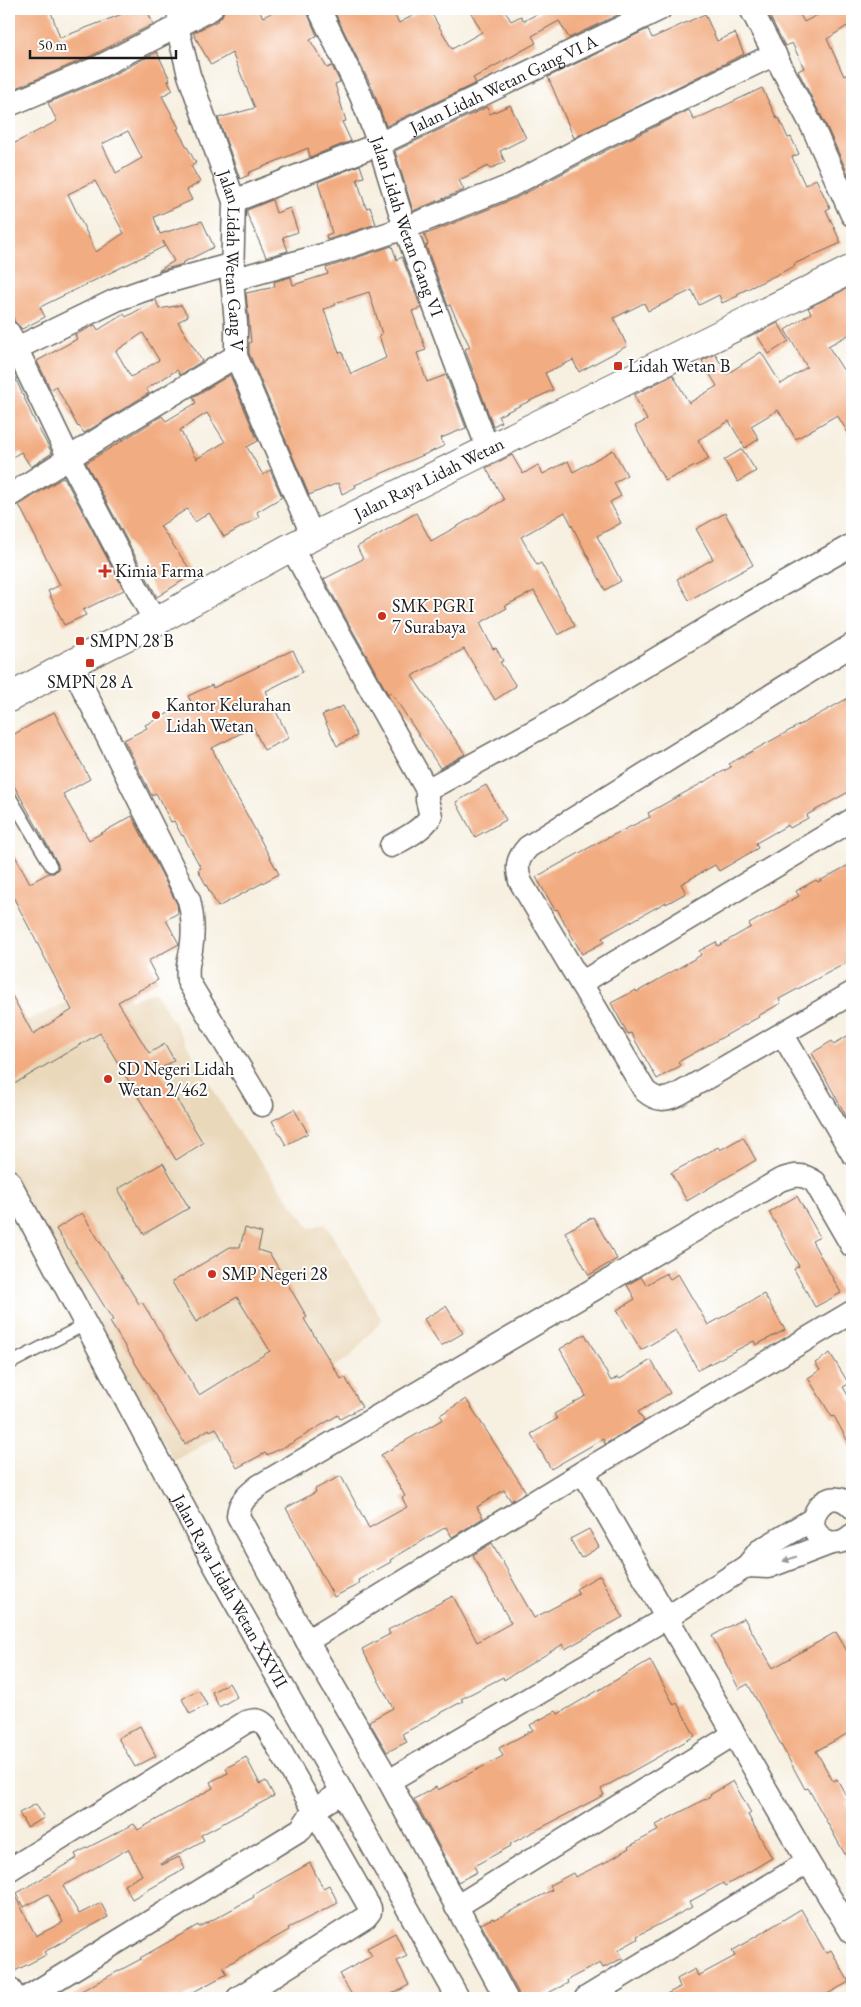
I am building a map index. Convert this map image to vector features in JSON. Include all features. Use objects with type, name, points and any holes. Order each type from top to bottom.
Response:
[{"type":"main road","name":"Jalan Raya Lidah Wetan","points":[[9,698],[71,664],[155,622],[302,542],[852,269]]},
{"type":"street","points":[[9,105],[98,68],[179,18],[212,9]]},
{"type":"street","name":"Jalan Lidah Wetan Gang VI","points":[[319,9],[361,96],[379,144],[405,228],[488,449]]},
{"type":"street","name":"Jalan Lidah Wetan Gang VI A","points":[[234,201],[379,144],[660,9]]},
{"type":"street","points":[[750,9],[814,130],[852,215]]},
{"type":"street","name":"Jalan Lidah Wetan Gang V","points":[[179,18],[189,74],[234,201],[233,272],[236,356],[302,542],[427,790]]},
{"type":"street","points":[[155,622],[11,344],[116,300],[167,282],[233,272],[326,254],[405,228],[510,186],[603,137],[775,54]]},
{"type":"street","points":[[9,496],[236,356]]},
{"type":"street","points":[[391,846],[415,832],[428,821],[431,816],[427,800],[427,790],[565,714],[744,606],[852,544]]},
{"type":"street","points":[[852,645],[528,847],[520,857],[516,867],[520,882],[580,983],[645,1091],[654,1098],[667,1100],[679,1094],[852,994]]},
{"type":"street","points":[[71,664],[189,900],[193,914],[193,932],[187,965],[188,981],[262,1104]]},
{"type":"street","points":[[580,983],[852,820]]},
{"type":"street","points":[[783,1035],[852,1153]]},
{"type":"street","points":[[506,1998],[389,1781],[238,1516],[239,1506],[244,1498],[259,1486],[780,1180],[796,1174],[808,1177],[815,1182],[852,1246]]},
{"type":"street","name":"Jalan Raya Lidah Wetan XXVII","points":[[9,1181],[214,1564],[354,1811],[454,1997]]},
{"type":"street","points":[[308,1641],[583,1472],[852,1312]]},
{"type":"street","points":[[583,1472],[808,1862],[852,1933]]},
{"type":"street","points":[[845,1542],[824,1540],[818,1534],[813,1519],[816,1509],[823,1502],[831,1499],[840,1499],[851,1502]]},
{"type":"street","points":[[389,1781],[668,1617],[747,1566],[759,1551],[813,1519]]},
{"type":"street","points":[[747,1566],[768,1567],[845,1542]]},
{"type":"street","points":[[9,1870],[246,1722],[253,1720],[262,1722],[368,1903],[370,1912],[366,1917],[238,1998]]},
{"type":"street","points":[[456,1906],[734,1734]]},
{"type":"street","points":[[26,1998],[301,1829],[314,1810],[342,1792]]},
{"type":"street","points":[[301,1829],[325,1829],[354,1811]]},
{"type":"street","points":[[586,1998],[808,1862]]},
{"type":"street","points":[[9,1988],[16,1998]]},
{"type":"lane","points":[[9,795],[50,866]]},
{"type":"lane","points":[[9,1364],[86,1324]]},
{"type":"shaded area","name":"SMP Negeri 28","points":[[120,979],[131,1000],[155,991],[238,1131],[310,1228],[325,1223],[382,1320],[349,1358],[174,1461],[9,1169],[9,1028]]},
{"type":"building","points":[[9,9],[50,9],[60,38],[135,9],[147,9],[153,24],[91,56],[9,91]]},
{"type":"building","points":[[229,9],[258,9],[263,17],[279,9],[306,9],[317,36],[310,40],[327,68],[332,66],[340,82],[335,84],[346,121],[342,122],[351,141],[310,157],[308,148],[248,173],[249,175],[240,179],[218,118],[255,108],[232,53],[211,65],[193,33],[217,21],[224,11]]},
{"type":"building","points":[[333,9],[391,9],[399,23],[425,9],[429,9],[452,49],[482,32],[469,9],[504,9],[511,21],[521,16],[524,21],[546,9],[630,9],[569,38],[559,21],[532,36],[536,43],[473,78],[476,83],[386,126],[373,90]]},
{"type":"building","points":[[766,9],[797,9],[804,22],[829,9],[852,9],[852,23],[827,39],[844,76],[852,72],[852,183],[826,125],[798,71],[804,68],[792,43],[785,46]]},
{"type":"building","points":[[705,14],[717,41],[735,33],[744,54],[574,138],[548,77],[648,29],[652,38]]},
{"type":"building","points":[[157,52],[173,90],[162,96],[179,128],[177,129],[196,163],[191,166],[200,182],[187,190],[192,200],[154,217],[160,234],[202,221],[214,247],[183,264],[158,271],[174,261],[163,241],[165,246],[40,307],[45,317],[22,329],[15,322],[9,307],[9,146],[57,121],[48,103],[103,80]],"holes":[[[128,131],[142,158],[116,173],[102,144]],[[95,181],[124,233],[96,252],[68,194]]]},
{"type":"building","points":[[762,88],[777,119],[779,118],[788,138],[791,137],[799,154],[792,157],[805,185],[816,179],[830,208],[826,210],[841,243],[794,264],[795,266],[722,303],[719,295],[699,305],[692,290],[648,311],[644,303],[614,318],[627,346],[579,372],[573,360],[545,373],[553,390],[498,416],[501,422],[493,426],[465,349],[470,347],[450,305],[448,306],[426,246],[428,244],[424,235],[516,198],[609,149],[689,110],[694,120]]},
{"type":"building","points":[[510,105],[526,138],[500,151],[505,162],[490,169],[488,166],[459,180],[464,190],[413,211],[395,151],[487,107],[490,114]]},
{"type":"building","points":[[360,165],[364,177],[357,179],[366,208],[370,207],[376,224],[327,240],[326,235],[332,233],[318,182]]},
{"type":"building","points":[[272,200],[276,213],[290,208],[298,232],[283,237],[288,251],[266,257],[247,210]]},
{"type":"building","points":[[392,246],[397,260],[402,257],[421,308],[412,311],[426,350],[417,353],[427,382],[446,375],[466,428],[441,438],[444,446],[355,485],[356,487],[342,494],[338,483],[309,495],[249,353],[249,343],[251,342],[246,293],[275,287],[274,282],[291,277],[293,285],[328,274],[326,268]],"holes":[[[369,292],[382,334],[379,335],[386,358],[351,374],[342,352],[339,353],[324,309],[336,305],[335,303]]]},
{"type":"building","points":[[852,286],[852,333],[828,346],[852,384],[852,439],[837,415],[796,439],[778,410],[751,426],[759,439],[745,448],[729,421],[698,440],[709,459],[665,481],[635,426],[647,420],[634,395],[673,375],[689,403],[717,386],[702,361],[715,354],[727,374],[761,352],[781,384],[807,367],[785,330],[811,313],[808,308]]},
{"type":"building","points":[[156,300],[159,309],[181,305],[188,316],[178,322],[202,361],[180,375],[177,370],[146,389],[149,393],[84,433],[78,427],[56,386],[51,390],[37,361],[77,339],[75,335],[95,325],[98,330],[124,314],[126,317]],"holes":[[[143,333],[159,360],[131,377],[116,351]]]},
{"type":"building","points":[[778,323],[789,341],[769,354],[756,334]]},
{"type":"building","points":[[13,373],[35,422],[52,453],[31,467],[21,452],[9,459],[9,375]]},
{"type":"building","points":[[230,375],[258,441],[247,447],[263,475],[270,470],[282,497],[257,512],[259,517],[224,537],[209,513],[195,522],[187,509],[160,526],[193,574],[157,597],[86,463],[162,416],[166,421],[196,403],[193,397]],"holes":[[[207,413],[225,442],[196,459],[180,430]]]},
{"type":"building","points":[[742,449],[756,471],[738,482],[724,460]]},
{"type":"building","points":[[613,450],[627,475],[614,483],[621,496],[610,502],[621,523],[597,536],[621,581],[605,590],[565,512],[521,537],[537,565],[541,563],[575,626],[558,635],[534,591],[505,606],[507,608],[480,623],[493,649],[496,648],[503,661],[500,662],[516,686],[495,700],[464,649],[412,676],[465,754],[440,768],[391,692],[388,694],[324,579],[363,559],[357,547],[416,513],[431,541],[504,500],[486,468],[512,455],[523,474],[538,465],[543,474],[568,461],[573,472]]},
{"type":"building","points":[[64,477],[124,590],[83,610],[86,615],[64,625],[48,591],[60,585],[19,505]]},
{"type":"building","points":[[725,513],[753,565],[689,600],[677,579],[713,559],[696,529]]},
{"type":"building","points":[[293,650],[303,672],[266,691],[289,738],[264,750],[253,727],[212,748],[233,792],[279,874],[218,907],[198,870],[201,868],[183,835],[174,821],[171,822],[156,793],[152,796],[124,740],[147,728],[145,725],[191,702],[188,696],[212,685],[213,688]]},
{"type":"building","points":[[852,696],[852,790],[807,815],[808,818],[790,828],[788,825],[756,843],[758,848],[719,871],[715,865],[681,884],[686,893],[666,904],[666,902],[602,938],[604,942],[582,954],[557,909],[555,910],[536,877],[603,840],[650,817],[648,813],[731,767],[729,764]]},
{"type":"building","points":[[343,706],[357,736],[337,746],[322,715]]},
{"type":"building","points":[[54,712],[90,779],[63,794],[89,840],[132,816],[177,904],[178,913],[166,920],[179,944],[148,961],[158,980],[118,1002],[149,1053],[165,1044],[174,1060],[159,1070],[203,1143],[176,1160],[100,1033],[9,1087],[9,990],[33,1034],[72,1010],[9,889],[9,845],[30,883],[49,873],[54,873],[59,868],[9,777],[9,737]]},
{"type":"building","points":[[486,785],[506,820],[475,837],[456,802]]},
{"type":"building","points":[[852,863],[852,960],[779,999],[781,1003],[678,1062],[680,1066],[657,1079],[631,1033],[628,1034],[611,1003],[636,990],[637,992],[701,955],[699,951],[716,942],[718,946],[751,927],[749,924],[799,896],[796,891],[816,880],[818,882]]},
{"type":"building","points":[[852,1033],[852,1127],[812,1053],[832,1041],[834,1044]]},
{"type":"building","points":[[294,1109],[308,1133],[286,1145],[272,1121]]},
{"type":"building","points":[[743,1137],[756,1160],[687,1201],[671,1173],[718,1147],[720,1150]]},
{"type":"building","points":[[163,1163],[189,1208],[144,1234],[118,1189]]},
{"type":"building","points":[[797,1196],[820,1237],[812,1241],[841,1293],[815,1307],[794,1269],[799,1266],[769,1212]]},
{"type":"building","points":[[82,1213],[139,1304],[142,1302],[199,1395],[270,1351],[237,1297],[196,1322],[172,1282],[230,1247],[240,1247],[245,1228],[262,1233],[258,1250],[270,1254],[307,1317],[304,1319],[341,1379],[345,1377],[362,1407],[340,1419],[338,1415],[292,1443],[267,1455],[265,1453],[237,1468],[216,1428],[210,1431],[209,1429],[185,1444],[110,1322],[113,1320],[56,1229]]},
{"type":"building","points":[[593,1217],[617,1259],[589,1275],[565,1232]]},
{"type":"building","points":[[666,1273],[670,1279],[678,1274],[708,1325],[764,1294],[785,1330],[756,1345],[754,1341],[698,1370],[676,1330],[641,1350],[617,1310],[635,1299],[627,1285],[641,1277],[646,1285]]},
{"type":"building","points":[[446,1306],[463,1333],[441,1346],[424,1319]]},
{"type":"building","points":[[585,1334],[611,1381],[618,1377],[620,1379],[651,1360],[670,1393],[638,1412],[644,1421],[605,1444],[603,1439],[551,1469],[531,1434],[557,1419],[554,1414],[586,1396],[560,1349]]},
{"type":"building","points":[[830,1353],[849,1384],[843,1387],[852,1402],[852,1449],[834,1416],[832,1417],[808,1378],[820,1370],[815,1363]]},
{"type":"building","points":[[466,1399],[526,1492],[511,1501],[504,1490],[477,1507],[483,1518],[452,1537],[446,1527],[390,1560],[391,1562],[358,1580],[359,1584],[334,1597],[286,1508],[316,1492],[315,1489],[341,1476],[369,1528],[407,1507],[402,1498],[405,1496],[381,1455],[443,1419],[440,1415]]},
{"type":"building","points":[[589,1529],[599,1547],[581,1558],[570,1539]]},
{"type":"building","points":[[492,1543],[534,1618],[579,1594],[576,1589],[600,1575],[623,1617],[565,1649],[563,1644],[504,1680],[503,1677],[461,1699],[463,1701],[402,1734],[407,1742],[387,1752],[369,1721],[393,1708],[362,1649],[390,1634],[388,1630],[453,1596],[477,1642],[511,1623],[473,1555]]},
{"type":"building","points":[[744,1618],[773,1668],[836,1632],[852,1660],[852,1731],[816,1751],[833,1781],[837,1779],[849,1801],[846,1802],[852,1814],[852,1867],[808,1788],[805,1789],[748,1684],[739,1689],[712,1636]]},
{"type":"building","points":[[650,1660],[674,1705],[677,1703],[695,1736],[601,1789],[604,1795],[510,1844],[511,1846],[474,1866],[477,1872],[458,1882],[414,1799],[436,1787],[438,1790],[503,1756],[499,1748],[533,1730],[530,1725],[556,1711],[558,1714]]},
{"type":"building","points":[[229,1683],[237,1697],[219,1707],[212,1692]]},
{"type":"building","points":[[199,1690],[207,1705],[190,1714],[182,1699]]},
{"type":"building","points":[[140,1726],[156,1756],[135,1767],[118,1738]]},
{"type":"building","points":[[246,1757],[260,1784],[266,1781],[274,1796],[201,1835],[204,1840],[161,1864],[179,1857],[185,1869],[132,1899],[124,1885],[142,1875],[128,1849],[63,1886],[79,1914],[101,1903],[108,1917],[44,1952],[46,1955],[9,1974],[9,1884],[36,1936],[63,1922],[48,1894],[24,1907],[17,1893],[77,1858],[75,1854],[134,1824],[138,1830],[213,1788],[210,1782],[228,1773],[226,1768]]},
{"type":"building","points":[[733,1781],[751,1813],[748,1815],[772,1858],[725,1886],[723,1883],[689,1902],[692,1907],[637,1936],[638,1939],[618,1950],[623,1958],[603,1968],[600,1963],[567,1980],[568,1983],[538,1998],[519,1998],[518,1992],[481,1924],[493,1918],[494,1920],[552,1890],[550,1885],[573,1873],[575,1877],[606,1862],[659,1830],[656,1825],[711,1796]]},
{"type":"building","points":[[36,1804],[44,1818],[27,1827],[19,1813]]},
{"type":"building","points":[[310,1863],[323,1888],[329,1885],[338,1903],[288,1928],[289,1930],[223,1967],[227,1974],[182,1998],[68,1998],[141,1959],[198,1925],[199,1927],[254,1897],[253,1895]]},
{"type":"building","points":[[801,1909],[826,1953],[831,1950],[849,1982],[820,1998],[659,1998],[680,1987],[677,1979],[695,1969],[698,1976],[735,1956],[732,1951]]},
{"type":"building","points":[[395,1933],[407,1956],[397,1961],[409,1985],[384,1998],[354,1998],[339,1974],[372,1956],[367,1948]]},
{"type":"place","name":"Lidah Wetan B","points":[[618,366]]},
{"type":"place","name":"Kimia Farma","points":[[105,571]]},
{"type":"place","name":"SMK PGRI 7 Surabaya","points":[[382,616]]},
{"type":"place","name":"SMPN 28 B","points":[[80,641]]},
{"type":"place","name":"SMPN 28 A","points":[[90,663]]},
{"type":"place","name":"Kantor Kelurahan Lidah Wetan","points":[[156,715]]},
{"type":"place","name":"SD Negeri Lidah Wetan 2/462","points":[[108,1079]]},
{"type":"place","name":"SMP Negeri 28","points":[[212,1274]]}]
